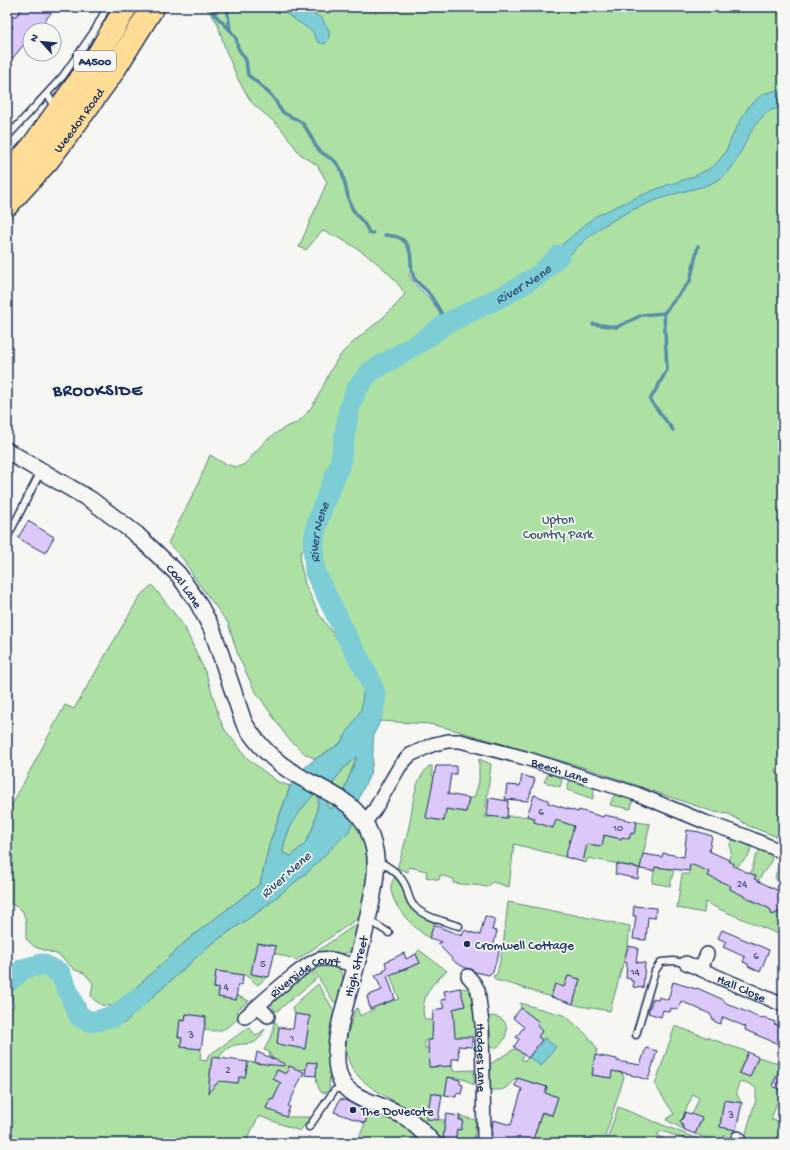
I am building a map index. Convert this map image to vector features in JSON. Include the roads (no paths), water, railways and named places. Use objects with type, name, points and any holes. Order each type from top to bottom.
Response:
[{"type":"highway","name":"Weedon Road","points":[[7,205],[48,160],[63,123],[98,55],[126,7]]},
{"type":"highway","name":"Weedon Road","points":[[7,176],[32,147],[63,123],[112,73],[154,7]]},
{"type":"street","name":"Coal Lane","points":[[7,451],[91,500],[136,534],[178,574],[197,601],[212,630],[244,723],[256,741],[279,762],[297,775],[327,790],[360,817]]},
{"type":"street","name":"Beech Lane","points":[[360,817],[375,809],[400,766],[410,755],[434,744],[448,741],[460,741],[525,758],[636,794],[705,822],[746,836],[783,852]]},
{"type":"street","name":"High Street","points":[[344,1084],[337,1063],[336,1046],[342,1014],[367,922],[376,873],[376,859],[373,843],[360,817]]},
{"type":"street","name":"Hall Close","points":[[701,969],[707,954]]},
{"type":"street","name":"Riverside Court","points":[[245,1017],[309,964],[318,959],[335,960],[356,966]]},
{"type":"street","name":"Hall Close","points":[[686,963],[783,1005]]},
{"type":"street","name":"Hodges Lane","points":[[468,976],[478,990],[482,1024],[483,1143]]},
{"type":"street","name":"Riverside Court","points":[[258,1006],[268,1016]]},
{"type":"street","points":[[344,1084],[355,1095],[406,1118],[433,1143]]},
{"type":"lane","points":[[7,137],[62,76],[91,36],[107,7]]},
{"type":"lane","points":[[47,94],[63,123]]},
{"type":"lane","points":[[7,538],[41,470]]},
{"type":"lane","points":[[376,859],[401,877],[414,907],[434,919],[459,926]]},
{"type":"lane","points":[[367,922],[375,924],[389,933]]},
{"type":"lane","points":[[636,1035],[655,971],[661,962],[673,961],[686,963]]},
{"type":"lane","points":[[309,1127],[320,1109],[334,1091],[344,1084]]},
{"type":"water","points":[[276,7],[300,7],[322,18],[329,31],[329,38],[325,44],[318,42],[312,31]]},
{"type":"water","points":[[777,90],[783,91],[783,107],[772,110],[762,117],[755,126],[731,168],[724,176],[708,185],[678,193],[642,206],[612,221],[588,237],[544,280],[536,267],[594,217],[659,188],[695,176],[714,166],[725,153],[735,130],[749,106],[763,94]]},
{"type":"water","points":[[379,681],[383,692],[383,707],[379,724],[374,734],[371,771],[359,797],[357,806],[342,795],[357,757],[342,770],[331,787],[302,770],[315,759],[340,744],[361,710],[364,688]]},
{"type":"water","points":[[292,782],[315,793],[299,813],[290,828],[286,836],[283,853],[291,856],[308,838],[315,820],[319,795],[327,800],[329,809],[335,804],[354,819],[349,831],[310,870],[261,910],[210,945],[123,1024],[112,1006],[130,993],[191,937],[260,884],[270,842]]},
{"type":"water","points":[[544,1038],[556,1047],[541,1066],[529,1057]]},
{"type":"waterway","points":[[211,7],[214,14],[229,29]]},
{"type":"waterway","points":[[227,7],[230,30],[236,38],[238,48],[246,60],[248,75],[269,93],[283,112],[303,124],[319,150],[337,163],[343,175],[348,199],[352,208],[366,226],[369,233],[373,233]]},
{"type":"waterway","points":[[385,235],[395,236],[407,244],[414,278],[430,295],[447,323]]},
{"type":"waterway","points":[[673,430],[650,400],[667,370],[664,313],[690,281],[698,246]]},
{"type":"waterway","name":"River Nene","points":[[373,712],[376,696],[368,675],[350,643],[315,572],[313,545],[322,508],[340,464],[349,409],[357,388],[370,372],[422,341],[447,323],[507,294],[540,274],[560,255]]},
{"type":"waterway","points":[[593,324],[617,327],[642,315],[664,313]]},
{"type":"waterway","name":"River Nene","points":[[7,983],[23,969],[42,964],[60,973],[79,1016],[89,1021],[97,1021],[108,1017],[114,1017],[139,997]]},
{"type":"place","name":"Cromwell Cottage","points":[[467,944]]},
{"type":"place","name":"The Dovecote","points":[[353,1110]]},
{"type":"district","name":"BROOKSIDE","points":[[98,389]]},
{"type":"park label","name":"Upton Country Park","points":[[558,526]]}]
